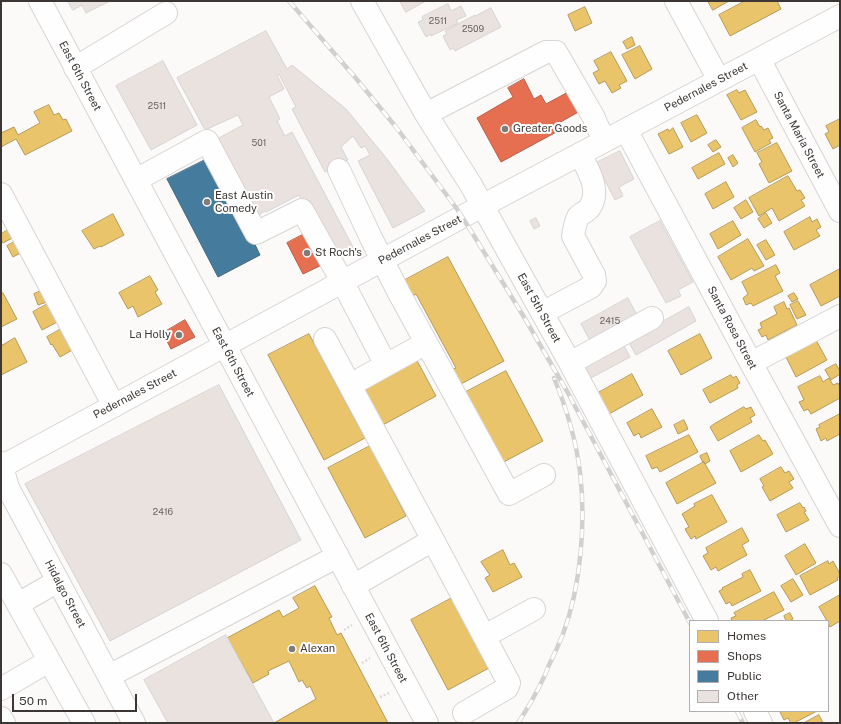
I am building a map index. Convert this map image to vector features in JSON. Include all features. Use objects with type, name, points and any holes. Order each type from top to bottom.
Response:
[{"type":"street","name":"East 6th Street","points":[[40,1],[427,723]]},
{"type":"street","name":"East 5th Street","points":[[362,1],[426,114],[471,185],[570,363],[706,620]]},
{"type":"street","points":[[676,1],[718,80]]},
{"type":"street","points":[[75,68],[166,13]]},
{"type":"street","name":"Pedernales Street","points":[[1,465],[225,346],[382,259],[840,16]]},
{"type":"street","points":[[426,114],[546,52],[556,52],[593,116],[604,141]]},
{"type":"street","name":"Santa Maria Street","points":[[759,59],[840,211]]},
{"type":"street","name":"Santa Rosa Street","points":[[626,130],[840,526]]},
{"type":"street","points":[[136,180],[207,141],[256,233],[302,210],[342,281],[386,365]]},
{"type":"street","points":[[542,313],[591,287],[595,281],[594,274],[572,236],[578,217],[590,206],[594,192],[592,181],[580,154]]},
{"type":"street","points":[[340,170],[399,293],[509,494],[544,475]]},
{"type":"street","points":[[1,194],[114,406]]},
{"type":"street","points":[[751,363],[840,316]]},
{"type":"street","points":[[570,363],[652,318]]},
{"type":"street","points":[[325,339],[508,680],[509,686],[507,688],[464,713]]},
{"type":"street","points":[[350,385],[426,343]]},
{"type":"street","name":"Hidalgo Street","points":[[1,465],[8,488],[134,723]]},
{"type":"street","points":[[353,586],[433,540]]},
{"type":"street","points":[[109,676],[338,556]]},
{"type":"street","points":[[1,574],[84,723]]},
{"type":"street","points":[[18,604],[58,582]]},
{"type":"street","points":[[485,636],[534,609]]},
{"type":"street","points":[[1,689],[49,662]]},
{"type":"street","points":[[756,712],[761,723]]},
{"type":"street","points":[[1,718],[4,723]]},
{"type":"path","points":[[345,629],[351,626]]},
{"type":"path","points":[[363,662],[368,659]]},
{"type":"path","points":[[381,697],[387,694]]},
{"type":"building: Homes","points":[[708,1],[729,1],[713,10]]},
{"type":"building: Homes","points":[[745,1],[777,1],[781,9],[730,36],[719,15]]},
{"type":"building: Homes","points":[[585,7],[592,23],[575,31],[568,15]]},
{"type":"building: Homes","points":[[632,37],[635,45],[627,49],[623,42]]},
{"type":"building: Homes","points":[[640,46],[652,69],[635,79],[622,55]]},
{"type":"building: Homes","points":[[611,52],[627,81],[619,85],[621,88],[612,93],[605,81],[599,84],[593,73],[599,70],[594,61]]},
{"type":"building: Homes","points":[[737,90],[739,93],[745,90],[757,112],[741,120],[727,95]]},
{"type":"building: Homes","points":[[49,105],[54,115],[59,113],[63,120],[66,119],[72,131],[25,155],[16,139],[1,147],[1,133],[14,127],[18,135],[40,123],[34,112]]},
{"type":"building: Homes","points":[[697,115],[707,133],[691,142],[681,123]]},
{"type":"building: Homes","points":[[840,119],[840,145],[833,149],[825,134],[829,132],[826,126]]},
{"type":"building: Homes","points":[[756,120],[760,127],[761,126],[764,130],[768,128],[773,138],[769,140],[771,143],[755,152],[742,128]]},
{"type":"building: Homes","points":[[673,128],[683,147],[669,154],[658,134],[668,129],[669,131]]},
{"type":"building: Homes","points":[[716,140],[721,147],[713,152],[708,145]]},
{"type":"building: Homes","points":[[777,143],[792,171],[769,183],[759,164],[762,162],[757,153]]},
{"type":"building: Homes","points":[[719,153],[725,164],[698,179],[692,168]]},
{"type":"building: Homes","points":[[733,155],[738,163],[733,167],[728,158]]},
{"type":"building: Homes","points":[[788,176],[797,191],[800,190],[805,198],[801,200],[805,206],[779,221],[772,208],[759,216],[749,198]]},
{"type":"building: Homes","points":[[726,182],[734,197],[713,209],[705,194]]},
{"type":"building: Homes","points":[[746,200],[753,212],[741,219],[734,208]]},
{"type":"building: Homes","points":[[766,213],[772,223],[764,228],[758,219]]},
{"type":"building: Homes","points":[[113,214],[124,235],[94,249],[82,231]]},
{"type":"building: Homes","points":[[810,217],[812,222],[817,219],[821,227],[816,230],[820,236],[794,250],[784,232]]},
{"type":"building: Homes","points":[[733,221],[741,235],[718,249],[710,234]]},
{"type":"building: Homes","points":[[12,228],[16,236],[3,243],[1,240],[1,234]]},
{"type":"building: Homes","points":[[20,239],[26,250],[13,257],[7,246]]},
{"type":"building: Homes","points":[[748,239],[764,266],[754,271],[752,268],[731,280],[718,257]]},
{"type":"building: Homes","points":[[766,240],[775,255],[766,260],[757,245]]},
{"type":"building: Homes","points":[[448,257],[504,361],[461,384],[453,369],[456,368],[416,294],[413,296],[405,280]]},
{"type":"building: Homes","points":[[776,265],[780,273],[775,276],[783,291],[753,306],[751,303],[746,305],[743,298],[748,294],[742,282]]},
{"type":"building: Homes","points":[[840,269],[840,296],[821,306],[810,285]]},
{"type":"building: Homes","points":[[150,276],[158,290],[155,292],[162,304],[138,317],[133,306],[128,309],[119,293]]},
{"type":"building: Homes","points":[[45,289],[47,302],[38,305],[34,294]]},
{"type":"building: Homes","points":[[3,293],[17,319],[1,327],[1,294]]},
{"type":"building: Homes","points":[[794,293],[798,299],[792,302],[788,296]]},
{"type":"building: Homes","points":[[53,301],[63,319],[42,330],[33,312]]},
{"type":"building: Homes","points":[[798,301],[806,315],[797,319],[790,305]]},
{"type":"building: Homes","points":[[784,302],[787,309],[789,308],[797,325],[768,340],[766,335],[762,337],[758,330],[762,328],[760,323],[777,314],[774,307]]},
{"type":"building: Homes","points":[[63,328],[74,349],[60,357],[47,337]]},
{"type":"building: Homes","points":[[309,334],[365,438],[324,460],[268,355]]},
{"type":"building: Homes","points":[[700,334],[712,358],[681,375],[668,351]]},
{"type":"building: Homes","points":[[15,338],[27,362],[1,375],[1,342],[2,345]]},
{"type":"building: Homes","points":[[816,340],[827,360],[796,377],[786,357]]},
{"type":"building: Homes","points":[[414,355],[436,396],[381,426],[359,385]]},
{"type":"building: Homes","points":[[836,364],[840,374],[831,380],[825,370]]},
{"type":"building: Homes","points":[[506,371],[543,441],[500,464],[462,394]]},
{"type":"building: Homes","points":[[632,374],[643,395],[609,414],[598,393]]},
{"type":"building: Homes","points":[[731,375],[733,378],[736,376],[740,383],[737,385],[738,388],[710,403],[703,390]]},
{"type":"building: Homes","points":[[820,376],[823,382],[829,378],[833,385],[838,383],[840,387],[840,398],[811,414],[808,409],[804,411],[799,402],[804,400],[798,387]]},
{"type":"building: Homes","points":[[744,407],[746,409],[751,407],[755,415],[750,418],[752,422],[718,441],[710,427]]},
{"type":"building: Homes","points":[[652,409],[662,427],[641,438],[639,433],[634,436],[627,423]]},
{"type":"building: Homes","points":[[840,414],[840,434],[827,441],[826,438],[821,441],[816,429],[820,427],[819,425]]},
{"type":"building: Homes","points":[[684,420],[688,429],[678,434],[674,425]]},
{"type":"building: Homes","points":[[689,435],[698,452],[660,472],[657,467],[652,469],[646,456]]},
{"type":"building: Homes","points":[[759,435],[763,441],[765,440],[773,454],[741,472],[730,451]]},
{"type":"building: Homes","points":[[370,446],[406,516],[365,538],[328,468]]},
{"type":"building: Homes","points":[[707,453],[710,461],[705,464],[700,456]]},
{"type":"building: Homes","points":[[704,462],[716,483],[677,504],[666,483]]},
{"type":"building: Homes","points":[[781,467],[785,473],[789,471],[794,479],[789,482],[793,488],[770,501],[762,487],[764,486],[760,479]]},
{"type":"building: Homes","points":[[712,495],[727,522],[696,539],[695,536],[691,539],[685,529],[689,527],[682,514],[695,506],[694,504]]},
{"type":"building: Homes","points":[[800,503],[803,508],[804,507],[806,511],[804,512],[809,520],[786,532],[777,515]]},
{"type":"building: Homes","points":[[742,528],[749,541],[742,545],[747,555],[718,571],[716,567],[711,570],[703,556],[708,553],[706,548]]},
{"type":"building: Homes","points":[[805,544],[816,563],[796,575],[785,556]]},
{"type":"building: Homes","points":[[503,550],[510,565],[514,563],[522,577],[493,592],[485,578],[490,575],[481,562]]},
{"type":"building: Homes","points":[[828,561],[829,564],[833,561],[840,574],[837,578],[838,580],[810,595],[800,576]]},
{"type":"building: Homes","points":[[750,570],[761,591],[732,606],[730,602],[726,604],[719,591],[743,577],[742,574]]},
{"type":"building: Homes","points":[[793,579],[803,595],[791,602],[781,586]]},
{"type":"building: Homes","name":"Alexan","points":[[315,586],[332,617],[329,618],[337,635],[341,633],[388,723],[274,723],[316,699],[310,686],[307,688],[302,680],[299,682],[289,661],[268,671],[269,674],[253,683],[227,638],[279,610],[283,617],[299,608],[293,598]]},
{"type":"building: Homes","points":[[774,592],[784,610],[764,620],[732,620],[731,618],[736,616],[734,613]]},
{"type":"building: Homes","points":[[840,595],[840,621],[830,627],[829,620],[826,620],[819,607]]},
{"type":"building: Homes","points":[[452,598],[489,668],[448,690],[411,620]]},
{"type":"building: Homes","points":[[790,613],[793,619],[786,620],[784,616]]},
{"type":"building: Homes","points":[[780,712],[815,712],[794,723],[791,723],[788,718],[784,720]]},
{"type":"building: Homes","points":[[819,715],[823,723],[804,723]]},
{"type":"building: Shops","points":[[524,79],[534,99],[541,95],[546,104],[572,90],[582,110],[557,124],[560,130],[501,162],[477,118],[513,97],[508,88]]},
{"type":"building: Shops","name":"St Roch's","points":[[310,231],[326,263],[303,274],[287,243]]},
{"type":"building: Shops","name":"La Holly","points":[[185,320],[195,337],[171,349],[163,333]]},
{"type":"building: Public","points":[[213,156],[260,255],[218,277],[167,179]]},
{"type":"building: Other","points":[[68,1],[110,1],[86,13],[82,5],[73,10]]},
{"type":"building: Other","points":[[400,1],[426,1],[406,12]]},
{"type":"building: Other","points":[[448,4],[451,11],[461,6],[466,16],[456,20],[458,23],[426,37],[418,22],[423,20],[422,17]]},
{"type":"building: Other","points":[[491,8],[501,27],[455,51],[453,48],[450,50],[443,36],[447,34],[445,31]]},
{"type":"building: Other","points":[[266,31],[287,69],[292,65],[346,109],[387,159],[425,211],[393,228],[358,161],[370,155],[365,146],[361,148],[353,136],[341,147],[348,160],[325,172],[292,109],[296,107],[279,74],[277,75],[284,89],[269,97],[280,119],[277,121],[285,136],[292,132],[353,247],[333,258],[299,195],[257,216],[218,140],[219,138],[243,125],[238,115],[205,130],[177,78]]},
{"type":"building: Other","points":[[163,61],[197,125],[151,150],[116,86]]},
{"type":"building: Other","points":[[620,151],[634,179],[619,187],[623,196],[615,200],[596,163]]},
{"type":"building: Other","points":[[536,218],[540,226],[534,229],[530,221]]},
{"type":"building: Other","points":[[660,221],[693,282],[678,290],[681,296],[666,303],[630,237]]},
{"type":"building: Other","points":[[628,298],[639,319],[592,344],[581,324]]},
{"type":"building: Other","points":[[689,307],[696,321],[636,355],[628,341]]},
{"type":"building: Other","points":[[622,342],[630,357],[589,379],[581,364]]},
{"type":"building: Other","points":[[219,385],[301,540],[110,641],[25,484]]},
{"type":"building: Other","points":[[226,635],[274,723],[168,723],[144,680]]},
{"type":"railway","points":[[289,1],[396,127],[457,209],[524,317],[568,393],[689,621]]},
{"type":"railway","points":[[518,723],[539,688],[563,634],[578,575],[582,533],[582,491],[580,472],[570,424],[563,400],[554,378]]},
{"type":"railway","points":[[738,712],[743,723]]},
{"type":"place","name":"Greater Goods","points":[[505,129]]},
{"type":"place","name":"East Austin Comedy","points":[[207,202]]},
{"type":"place","name":"St Roch's","points":[[307,253]]},
{"type":"place","name":"La Holly","points":[[179,335]]},
{"type":"place","name":"Alexan","points":[[292,649]]}]
